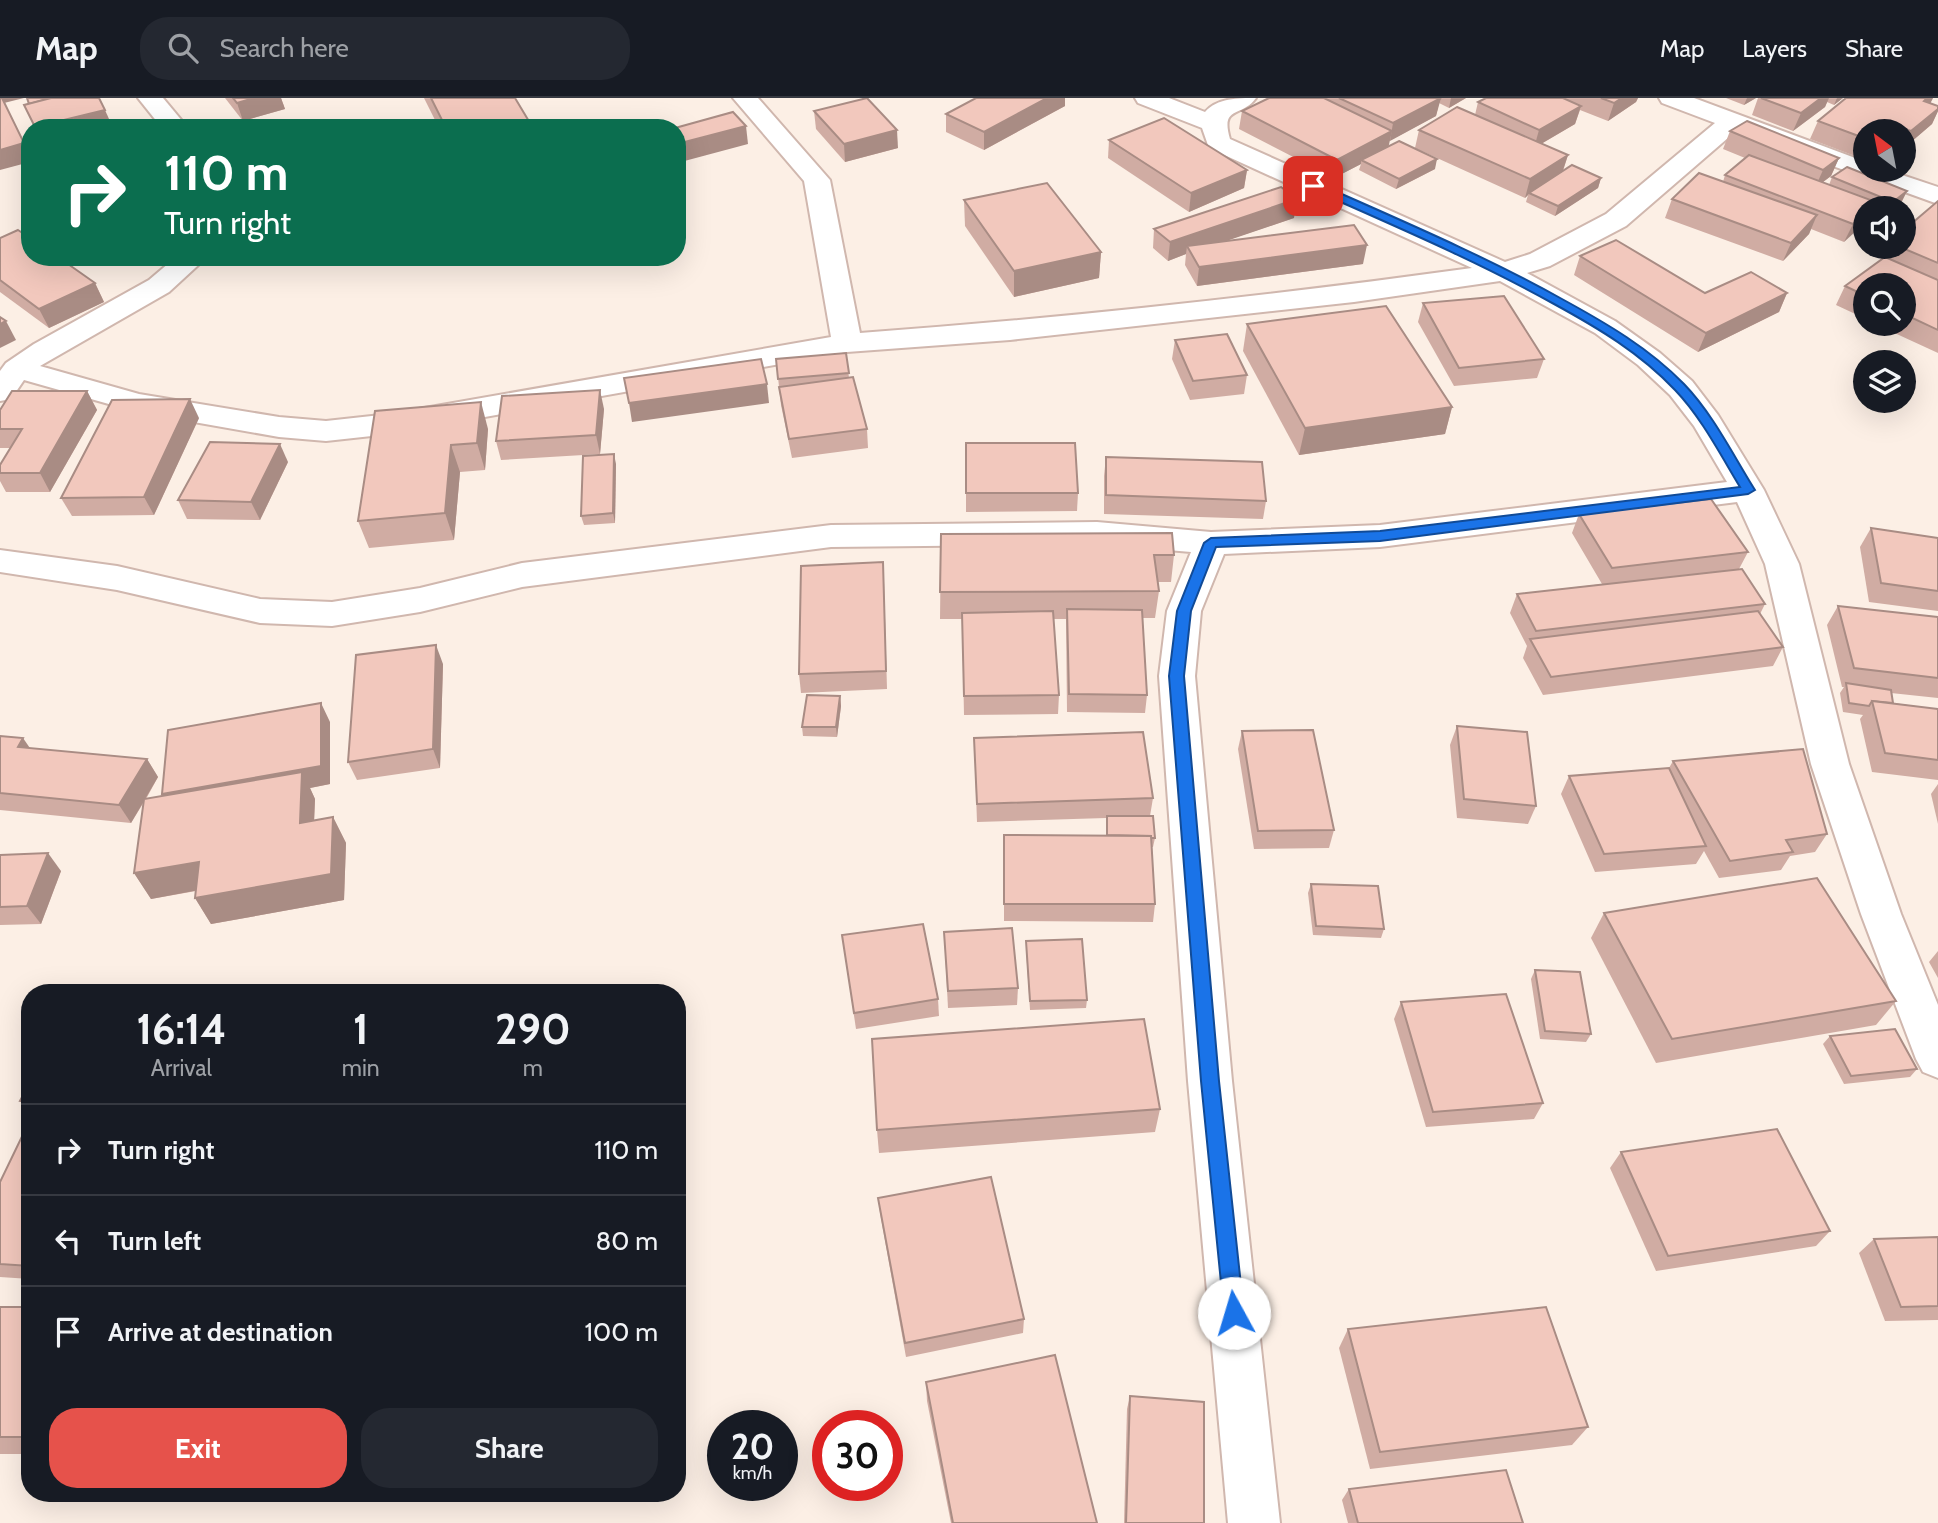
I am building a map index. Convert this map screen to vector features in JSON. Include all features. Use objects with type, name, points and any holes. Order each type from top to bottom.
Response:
[{"type":"street","points":[[150,98],[168,119]]},
{"type":"street","points":[[745,98],[807,165],[817,180],[847,343]]},
{"type":"street","points":[[1147,98],[1213,124]]},
{"type":"street","points":[[1244,98],[1218,113],[1213,124],[1217,143],[1504,271],[1605,327],[1649,359],[1681,388],[1694,405],[1748,490],[1782,564],[1830,764],[1881,914],[1938,1059]]},
{"type":"street","points":[[1671,98],[1938,196]]},
{"type":"street","points":[[8,380],[279,427],[326,431],[414,419],[847,343],[1010,331],[1354,293],[1504,271],[1540,260],[1616,220],[1731,122]]},
{"type":"street","points":[[8,380],[92,321],[159,286],[182,266]]},
{"type":"street","points":[[0,561],[117,578],[261,611],[332,614],[420,600],[522,575],[831,537],[1097,533],[1211,543],[1380,536],[1748,490]]},
{"type":"street","points":[[1211,543],[1184,611],[1177,676],[1210,1081],[1254,1523]]},
{"type":"building","points":[[2,98],[21,137],[21,144],[0,150]]},
{"type":"building","points":[[27,98],[51,98],[29,104]]},
{"type":"building","points":[[51,98],[99,98],[105,110],[68,119],[31,119],[24,105]]},
{"type":"building","points":[[233,98],[254,98],[237,103]]},
{"type":"building","points":[[431,98],[515,98],[528,119],[442,119]]},
{"type":"building","points":[[867,98],[897,130],[844,144],[814,111]]},
{"type":"building","points":[[976,98],[1047,98],[984,132],[946,114]]},
{"type":"building","points":[[1269,98],[1324,98],[1392,131],[1337,160],[1242,111]]},
{"type":"building","points":[[1339,98],[1441,98],[1393,123]]},
{"type":"building","points":[[1486,98],[1563,98],[1581,106],[1539,130],[1478,102]]},
{"type":"building","points":[[1601,98],[1622,98],[1614,103]]},
{"type":"building","points":[[1761,98],[1821,98],[1801,113]]},
{"type":"building","points":[[1846,98],[1927,98],[1924,101],[1938,106],[1938,109],[1916,127],[1916,119],[1853,119],[1853,134],[1818,121]]},
{"type":"building","points":[[1457,107],[1568,155],[1530,179],[1419,130]]},
{"type":"building","points":[[733,112],[746,126],[686,142],[686,125]]},
{"type":"building","points":[[1164,118],[1247,170],[1191,193],[1109,140]]},
{"type":"building","points":[[1747,121],[1839,158],[1823,170],[1730,131]]},
{"type":"building","points":[[1399,141],[1437,159],[1399,179],[1361,160]]},
{"type":"building","points":[[1749,155],[1860,196],[1853,196],[1853,224],[1725,175]]},
{"type":"building","points":[[1572,165],[1601,178],[1558,206],[1529,193]]},
{"type":"building","points":[[1847,167],[1853,169],[1853,182],[1884,182],[1907,191],[1901,196],[1878,196],[1832,177]]},
{"type":"building","points":[[1699,173],[1817,215],[1791,243],[1672,199]]},
{"type":"building","points":[[1047,183],[1101,252],[1014,271],[964,200]]},
{"type":"building","points":[[1281,187],[1297,199],[1170,242],[1154,229]]},
{"type":"building","points":[[1938,201],[1938,263],[1916,254],[1916,220]]},
{"type":"building","points":[[1354,225],[1367,245],[1199,267],[1187,246]]},
{"type":"building","points":[[18,230],[21,232],[21,266],[71,266],[95,283],[39,309],[0,280],[0,238]]},
{"type":"building","points":[[1616,240],[1705,293],[1751,272],[1787,293],[1706,333],[1580,256]]},
{"type":"building","points":[[1882,259],[1890,259],[1938,280],[1938,330],[1916,320],[1916,273],[1863,273]]},
{"type":"building","points":[[1853,280],[1853,290],[1845,286]]},
{"type":"building","points":[[1504,296],[1544,359],[1459,368],[1423,303]]},
{"type":"building","points":[[1386,306],[1452,407],[1305,428],[1247,324]]},
{"type":"building","points":[[1227,334],[1247,375],[1193,381],[1175,340]]},
{"type":"building","points":[[846,353],[849,373],[778,379],[776,359]]},
{"type":"building","points":[[761,359],[767,384],[629,403],[624,378]]},
{"type":"building","points":[[853,377],[867,429],[789,439],[779,387]]},
{"type":"building","points":[[600,390],[596,435],[496,441],[502,396]]},
{"type":"building","points":[[12,391],[87,391],[40,473],[0,473],[0,465],[22,429],[0,429],[0,410]]},
{"type":"building","points":[[190,399],[144,497],[61,498],[112,400]]},
{"type":"building","points":[[481,402],[477,443],[451,445],[445,513],[358,521],[375,411]]},
{"type":"building","points":[[210,442],[280,444],[251,502],[178,500]]},
{"type":"building","points":[[966,443],[1075,443],[1078,493],[966,493]]},
{"type":"building","points":[[614,454],[613,513],[581,516],[583,456]]},
{"type":"building","points":[[1106,457],[1262,462],[1266,501],[1106,495]]},
{"type":"building","points":[[1711,499],[1748,552],[1612,568],[1579,514]]},
{"type":"building","points":[[1871,528],[1938,538],[1938,591],[1881,583]]},
{"type":"building","points":[[1172,533],[1174,555],[1154,555],[1159,591],[940,592],[941,534]]},
{"type":"building","points":[[883,562],[886,671],[799,674],[801,566]]},
{"type":"building","points":[[1742,569],[1765,604],[1536,631],[1517,594]]},
{"type":"building","points":[[1838,606],[1938,617],[1938,678],[1854,668]]},
{"type":"building","points":[[1067,609],[1142,610],[1147,695],[1069,694]]},
{"type":"building","points":[[1053,611],[1059,695],[964,696],[962,613]]},
{"type":"building","points":[[1758,611],[1783,647],[1551,677],[1530,639]]},
{"type":"building","points":[[436,645],[433,749],[348,762],[356,655]]},
{"type":"building","points":[[1846,683],[1891,690],[1893,703],[1872,701],[1869,706],[1849,703]]},
{"type":"building","points":[[807,695],[840,696],[836,727],[802,727]]},
{"type":"building","points":[[1872,701],[1938,709],[1938,760],[1885,753]]},
{"type":"building","points":[[321,703],[321,766],[162,794],[168,730]]},
{"type":"building","points":[[1457,726],[1527,732],[1536,806],[1464,799]]},
{"type":"building","points":[[1313,730],[1334,830],[1258,831],[1242,731]]},
{"type":"building","points":[[1143,732],[1153,798],[977,804],[974,738]]},
{"type":"building","points":[[0,736],[23,738],[18,747],[147,759],[119,805],[0,793]]},
{"type":"building","points":[[1803,749],[1827,834],[1786,840],[1793,852],[1730,861],[1673,761]]},
{"type":"building","points":[[1669,768],[1706,846],[1604,854],[1569,776]]},
{"type":"building","points":[[302,772],[300,823],[333,817],[331,874],[195,898],[199,862],[134,873],[144,799]]},
{"type":"building","points":[[1107,816],[1153,816],[1155,838],[1107,835]]},
{"type":"building","points":[[1004,835],[1151,836],[1155,904],[1004,904]]},
{"type":"building","points":[[48,853],[27,906],[0,907],[0,855]]},
{"type":"building","points":[[1817,878],[1896,1001],[1672,1039],[1604,913]]},
{"type":"building","points":[[1311,884],[1378,886],[1384,929],[1316,926]]},
{"type":"building","points":[[923,924],[938,999],[854,1013],[842,935]]},
{"type":"building","points":[[1012,928],[1018,988],[948,991],[944,932]]},
{"type":"building","points":[[1082,939],[1087,1000],[1030,1001],[1026,941]]},
{"type":"building","points":[[1535,970],[1580,972],[1591,1034],[1545,1031]]},
{"type":"building","points":[[1506,994],[1543,1103],[1433,1112],[1401,1002]]},
{"type":"building","points":[[1144,1019],[1160,1109],[877,1130],[872,1039]]},
{"type":"building","points":[[1895,1029],[1917,1069],[1851,1076],[1830,1036]]},
{"type":"building","points":[[1777,1129],[1830,1231],[1668,1256],[1621,1152]]},
{"type":"building","points":[[21,1138],[21,1265],[0,1264],[0,1182]]},
{"type":"building","points":[[991,1177],[1024,1319],[905,1343],[878,1198]]},
{"type":"building","points":[[1938,1237],[1938,1306],[1901,1307],[1874,1239]]},
{"type":"building","points":[[0,1307],[21,1307],[21,1437],[0,1437]]},
{"type":"building","points":[[1546,1307],[1588,1427],[1380,1452],[1348,1329]]},
{"type":"building","points":[[1055,1355],[1097,1523],[953,1523],[926,1382]]},
{"type":"building","points":[[1130,1396],[1204,1402],[1204,1523],[1126,1523]]},
{"type":"building","points":[[1506,1470],[1523,1523],[1358,1523],[1349,1489]]},
{"type":"route","points":[[1234,1313],[1210,1081],[1177,676],[1184,611],[1211,543],[1380,536],[1748,490],[1707,422],[1681,388],[1649,359],[1605,327],[1504,271],[1313,186]]}]
